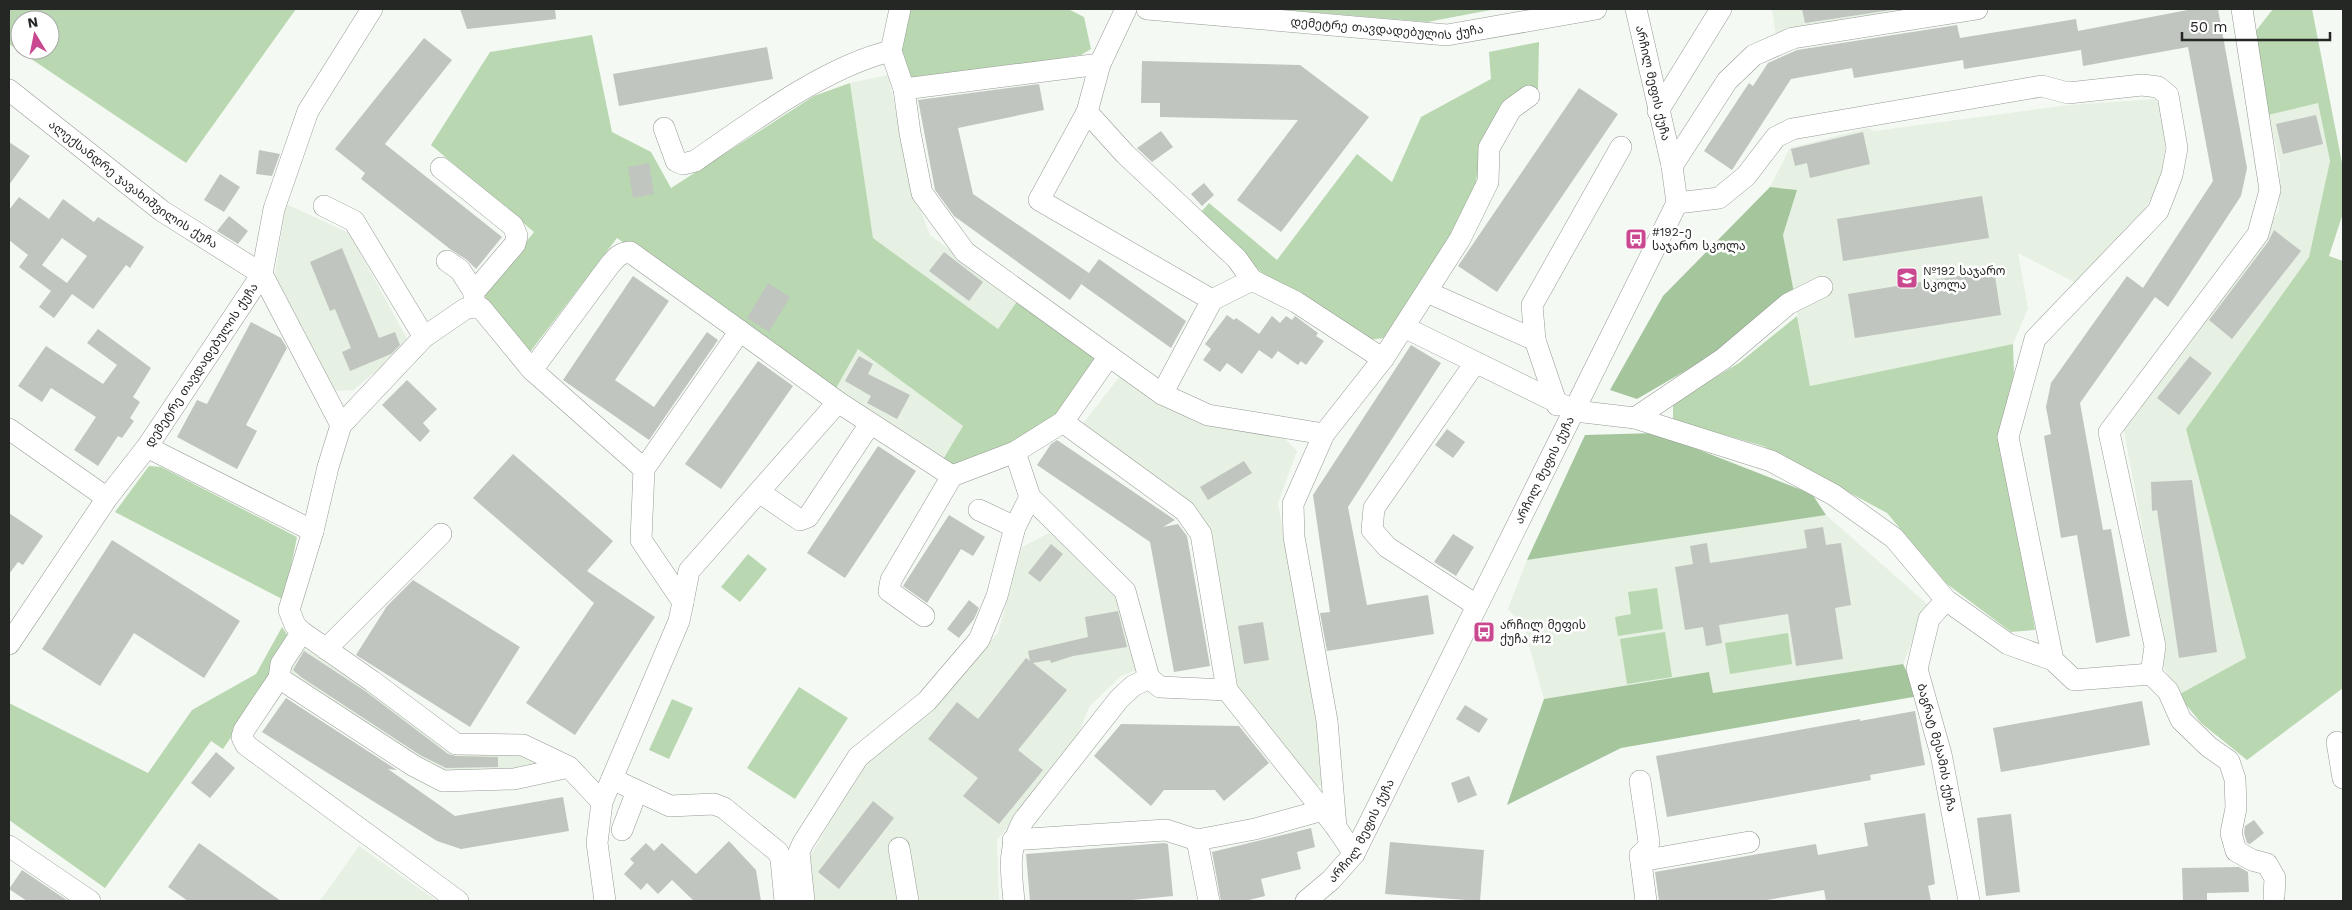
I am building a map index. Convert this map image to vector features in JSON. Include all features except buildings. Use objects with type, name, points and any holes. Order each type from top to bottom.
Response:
[{"type":"street","name":"დემეტრე თავდადებულის ქუჩა","points":[[9,644],[107,498],[147,447],[262,274],[274,210],[308,111],[372,9]]},
{"type":"street","points":[[900,9],[891,50],[904,89],[910,134],[922,194],[965,252],[1162,394],[1208,415],[1324,434]]},
{"type":"street","points":[[1126,9],[1100,64],[1087,112],[1040,200],[1212,300]]},
{"type":"street","name":"დემეტრე თავდადებულის ქუჩა","points":[[1155,9],[1447,35],[1592,9]]},
{"type":"street","name":"არჩილ მეფის ქუჩა","points":[[1318,898],[1354,854],[1476,605],[1566,408],[1678,202],[1672,166],[1636,9]]},
{"type":"street","points":[[1658,111],[1722,9]]},
{"type":"street","points":[[1672,166],[1727,81],[1754,55],[1793,38],[1977,9]]},
{"type":"street","points":[[2151,674],[2155,646],[2109,432],[2258,234],[2270,190],[2242,9]]},
{"type":"street","points":[[664,128],[676,161],[683,164],[695,161],[766,112],[846,67],[872,55],[891,50]]},
{"type":"street","points":[[904,89],[1100,64]]},
{"type":"street","points":[[1678,202],[1719,198],[1746,176],[1776,137],[1792,129],[2042,86],[2068,93],[2142,85],[2158,87],[2168,96],[2177,148],[2172,175],[2158,211],[2035,339],[2008,437],[2053,660]]},
{"type":"street","name":"ალექსანდრე ჯავახიშვილის ქუჩა","points":[[9,90],[162,211],[262,274]]},
{"type":"street","points":[[1336,827],[1327,721],[1294,536],[1294,504],[1324,434],[1383,359],[1460,240],[1488,182],[1489,148],[1511,109],[1529,96]]},
{"type":"street","points":[[1087,112],[1125,154],[1237,259],[1252,280],[1296,302],[1383,359]]},
{"type":"street","points":[[1566,408],[1535,340],[1532,305],[1621,147]]},
{"type":"street","points":[[442,168],[513,226],[517,236],[515,244],[474,299],[464,309],[424,337],[341,426],[328,467],[314,531],[290,610],[295,625],[302,632],[372,680],[456,744],[523,744],[570,767],[602,802]]},
{"type":"street","points":[[324,206],[354,221],[424,337]]},
{"type":"street","points":[[532,370],[618,255],[630,252],[838,402],[952,476]]},
{"type":"street","points":[[447,261],[460,270],[474,299],[532,370],[644,469]]},
{"type":"street","points":[[262,274],[341,426]]},
{"type":"street","points":[[1162,394],[1212,300],[1252,280]]},
{"type":"street","points":[[1635,418],[1722,359],[1788,304],[1822,287]]},
{"type":"street","points":[[1427,292],[1535,340]]},
{"type":"street","points":[[1404,327],[1566,408],[1635,418],[1772,461],[1834,495],[1894,538],[1946,600],[2008,644],[2053,660],[2074,680],[2151,674],[2168,691],[2181,720],[2209,747],[2228,761],[2235,779],[2236,808],[2231,833],[2236,851],[2252,860],[2267,864],[2275,878],[2274,896]]},
{"type":"street","points":[[683,602],[641,540],[644,469],[740,331]]},
{"type":"street","points":[[924,616],[889,591],[891,580],[952,476],[1015,452],[1063,422],[1109,356]]},
{"type":"street","points":[[1475,363],[1374,508],[1372,530],[1386,547],[1476,605]]},
{"type":"street","points":[[605,901],[597,843],[602,802],[679,621],[689,571],[838,402]]},
{"type":"street","points":[[1063,422],[1185,511],[1201,534],[1228,690],[1323,810],[1354,854]]},
{"type":"street","points":[[758,492],[800,520],[808,517],[870,424]]},
{"type":"street","points":[[9,429],[107,498]]},
{"type":"street","points":[[147,447],[314,531]]},
{"type":"street","points":[[1015,452],[1030,497],[1125,591],[1149,678],[1160,688],[1228,690]]},
{"type":"street","points":[[804,901],[799,852],[803,843],[858,757],[927,701],[978,640],[997,596],[1015,527],[1030,497]]},
{"type":"street","points":[[979,510],[1015,527]]},
{"type":"street","points":[[326,649],[441,534]]},
{"type":"street","name":"ბაგრატ მესამის ქუჩა","points":[[1946,600],[1929,619],[1917,669],[1941,754],[1969,901]]},
{"type":"street","points":[[302,632],[281,664],[279,678],[244,730],[242,737],[246,745],[458,901]]},
{"type":"street","points":[[279,678],[414,766],[443,781],[514,780],[570,767]]},
{"type":"street","points":[[1014,901],[1010,860],[1013,840],[1023,821],[1119,699],[1133,686],[1149,678]]},
{"type":"street","points":[[2337,742],[2343,778]]},
{"type":"street","points":[[612,779],[670,806],[714,804],[724,808],[778,852],[781,859],[786,901]]},
{"type":"street","points":[[1640,781],[1649,842],[1647,849],[1640,855],[1646,901]]},
{"type":"street","points":[[622,830],[637,791]]},
{"type":"street","points":[[1013,840],[1166,830],[1197,840],[1255,829],[1323,810]]},
{"type":"street","points":[[1197,840],[1210,901]]},
{"type":"street","points":[[1640,861],[1749,842]]},
{"type":"street","points":[[9,846],[90,901]]},
{"type":"street","points":[[899,848],[908,901]]},
{"type":"shaded area","points":[[1772,9],[1933,9],[1776,36]]},
{"type":"shaded area","points":[[888,75],[913,190],[930,235],[1018,300],[998,329],[873,238],[850,83]]},
{"type":"shaded area","points":[[2156,99],[2167,121],[2162,179],[2129,237],[2076,283],[2018,253],[2028,308],[2013,344],[1810,386],[1783,235],[1797,190],[1770,187],[1790,148],[1868,128],[1874,131],[2069,105]]},
{"type":"shaded area","points":[[2318,102],[2330,161],[2309,257],[2186,429],[2246,659],[2178,695],[2163,666],[2162,632],[2123,426],[2279,211],[2280,164],[2268,115]]},
{"type":"shaded area","points":[[286,204],[349,233],[410,344],[353,390],[331,391],[275,275]]},
{"type":"shaded area","points":[[858,348],[963,426],[942,461],[835,390]]},
{"type":"shaded area","points":[[1121,375],[1279,433],[1297,451],[1278,503],[1327,785],[1311,786],[1235,685],[1211,531],[1186,498],[1081,426]]},
{"type":"shaded area","points":[[1826,515],[1927,604],[1903,664],[1713,693],[1709,673],[1544,699],[1524,627],[1508,609],[1527,560]]},
{"type":"shaded area","points":[[1049,533],[1124,595],[1141,668],[1121,676],[1089,707],[1074,745],[997,840],[999,901],[812,901],[807,862],[866,759],[925,709],[998,633],[1022,547]]},
{"type":"shaded area","points":[[290,639],[458,749],[521,749],[555,768],[444,778],[277,666]]},
{"type":"shaded area","points":[[359,846],[437,901],[320,901]]},
{"type":"green space","points":[[9,9],[296,9],[186,163],[33,60],[60,60],[60,10],[10,10],[10,45]]},
{"type":"green space","points":[[907,9],[1068,9],[1084,17],[1091,49],[1081,55],[912,81],[895,49]]},
{"type":"green space","points":[[1274,9],[1496,9],[1427,22]]},
{"type":"green space","points":[[2273,9],[2312,9],[2343,168],[2343,213],[2329,256],[2343,261],[2343,688],[2247,760],[2201,723],[2178,695],[2246,658],[2186,429],[2309,257],[2330,161],[2318,103],[2268,115],[2255,32]]},
{"type":"green space","points":[[592,35],[612,132],[651,152],[671,188],[814,96],[850,83],[873,238],[998,329],[1018,300],[1096,358],[1063,410],[1011,444],[960,467],[942,461],[963,426],[858,349],[835,390],[617,238],[527,356],[486,312],[485,293],[534,232],[431,145],[490,52]]},
{"type":"green space","points":[[1539,42],[1538,89],[1518,94],[1492,128],[1477,175],[1474,198],[1390,337],[1369,340],[1267,278],[1201,212],[1209,203],[1277,260],[1357,154],[1392,182],[1421,117],[1491,79],[1489,52]]},
{"type":"green space","points":[[1770,187],[1797,190],[1783,235],[1794,293],[1728,346],[1637,399],[1610,390],[1663,296]]},
{"type":"green space","points":[[1797,316],[1810,386],[2013,344],[2014,373],[2001,433],[2035,630],[2011,632],[1947,584],[1887,513],[1763,446],[1673,420],[1673,403],[1739,363]]},
{"type":"green space","points":[[1656,433],[1812,494],[1826,515],[1527,560],[1585,435]]},
{"type":"green space","points":[[149,466],[161,467],[297,537],[284,600],[115,512]]},
{"type":"green space","points":[[748,554],[767,569],[740,602],[721,587]]},
{"type":"green space","points":[[1657,588],[1663,629],[1618,636],[1615,617],[1631,614],[1628,592]]},
{"type":"green space","points":[[282,627],[290,639],[270,680],[223,749],[211,741],[105,888],[9,820],[9,703],[148,773],[192,710],[256,674]]},
{"type":"green space","points":[[1665,632],[1672,677],[1627,684],[1620,639]]},
{"type":"green space","points":[[1788,633],[1792,664],[1730,674],[1725,643]]},
{"type":"green space","points":[[1903,664],[1919,696],[1621,748],[1507,805],[1544,699],[1709,672],[1713,693]]},
{"type":"green space","points":[[799,687],[848,718],[795,799],[747,768]]},
{"type":"green space","points":[[672,699],[693,708],[669,759],[649,750]]},
{"type":"place","name":"#192-ე საჯარო სკოლა","points":[[1636,239]]},
{"type":"place","name":"№192 საჯარო სკოლა","points":[[1907,278]]},
{"type":"place","name":"არჩილ მეფის ქუჩა #12","points":[[1484,632]]}]
